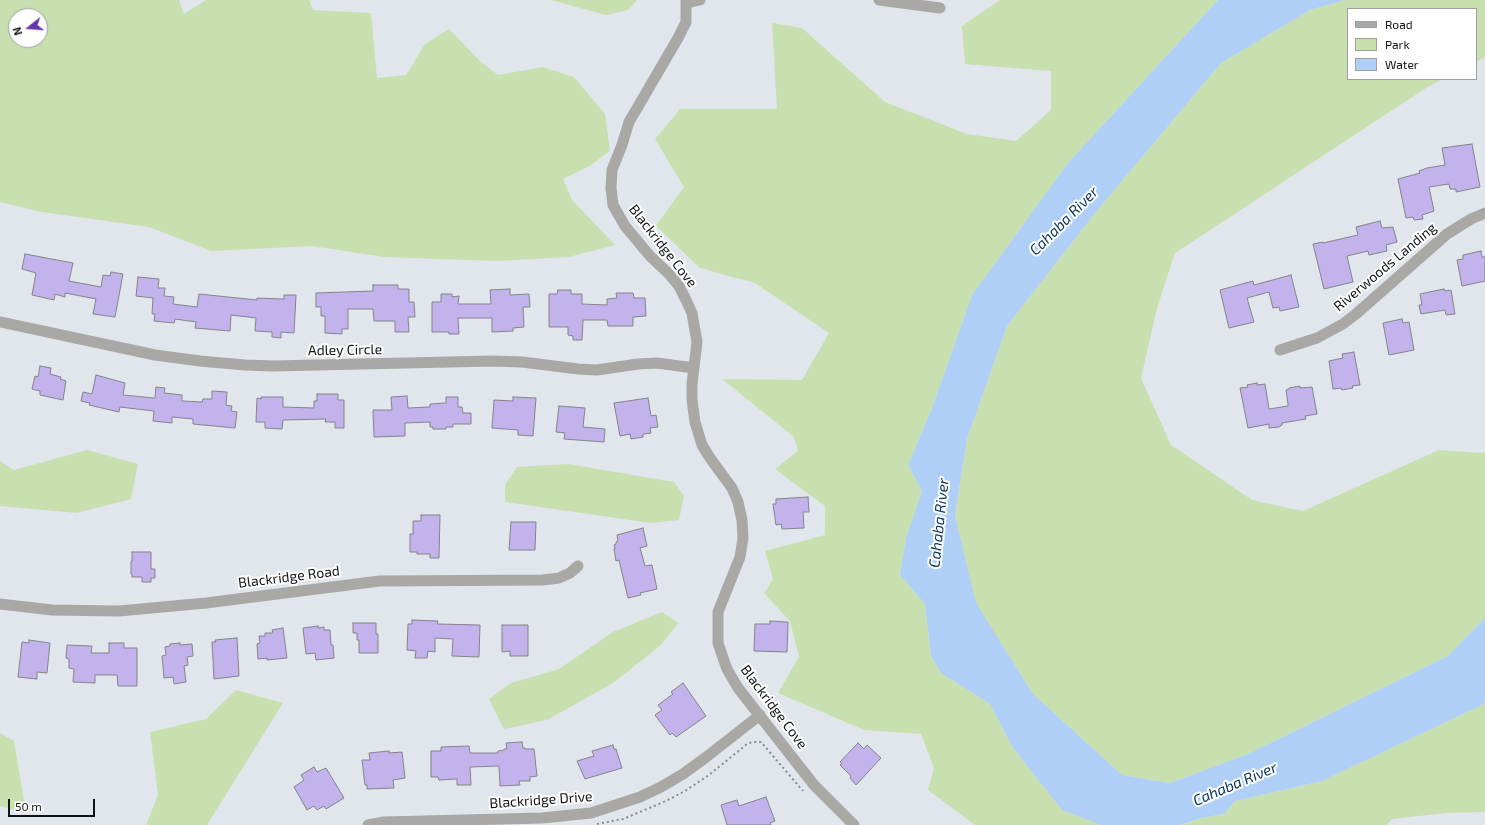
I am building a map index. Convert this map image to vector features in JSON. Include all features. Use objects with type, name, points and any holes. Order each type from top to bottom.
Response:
[{"type":"street","points":[[687,1],[700,0]]},
{"type":"street","points":[[879,0],[940,8]]},
{"type":"street","name":"Blackridge Cove","points":[[687,1],[686,22],[629,122],[612,170],[611,188],[613,205],[625,226],[650,256],[679,286],[692,313],[697,342],[692,400],[695,422],[702,445],[732,488],[738,502],[742,520],[743,538],[740,557],[718,612],[718,643],[727,669],[738,688],[814,785],[854,825]]},
{"type":"street","name":"Riverwoods Landing","points":[[1280,350],[1317,338],[1343,324],[1447,234],[1471,219],[1485,213]]},
{"type":"street","name":"Adley Circle","points":[[0,322],[155,355],[245,365],[281,366],[492,361],[522,362],[597,370],[657,363],[694,368]]},
{"type":"street","name":"Blackridge Road","points":[[0,604],[52,610],[118,611],[206,603],[380,581],[543,580],[559,578],[570,573],[578,566]]},
{"type":"street","name":"Blackridge Drive","points":[[368,825],[384,822],[542,818],[591,813],[640,797],[662,787],[700,762],[760,715]]},
{"type":"path","points":[[590,825],[623,819],[666,801],[703,779],[752,742],[761,742],[803,791]]},
{"type":"green space","points":[[0,0],[179,0],[184,14],[206,0],[309,0],[313,10],[371,13],[377,78],[406,75],[425,44],[449,29],[480,61],[498,75],[543,67],[574,77],[605,114],[610,151],[591,165],[563,179],[572,200],[615,245],[569,257],[496,261],[384,257],[312,246],[211,251],[149,227],[42,212],[0,202]]},
{"type":"green space","points":[[551,0],[637,0],[628,10],[606,15]]},
{"type":"green space","points":[[1000,0],[1218,0],[1068,163],[972,295],[932,408],[908,465],[922,491],[906,538],[900,575],[925,604],[931,656],[941,673],[990,704],[1013,748],[1062,810],[1101,825],[975,825],[928,790],[934,768],[921,734],[864,730],[778,693],[799,657],[790,621],[764,593],[773,579],[765,551],[825,535],[825,506],[775,469],[798,451],[794,437],[722,379],[802,380],[829,333],[755,283],[700,268],[656,226],[684,187],[655,139],[680,109],[777,109],[772,23],[802,28],[885,102],[967,134],[1016,141],[1051,110],[1051,71],[965,64],[962,26]]},
{"type":"green space","points":[[1345,0],[1485,0],[1485,57],[1477,61],[1477,8],[1347,8],[1347,80],[1441,80],[1426,88],[1175,253],[1157,308],[1141,378],[1171,445],[1252,500],[1303,511],[1439,450],[1483,453],[1485,451],[1485,618],[1448,656],[1248,754],[1170,783],[1122,775],[1033,694],[976,604],[955,515],[967,439],[1007,326],[1095,213],[1221,63],[1310,10]]},
{"type":"green space","points":[[87,450],[138,464],[131,499],[77,513],[0,506],[0,461],[14,470]]},
{"type":"green space","points":[[568,464],[674,482],[684,496],[679,520],[651,523],[505,502],[505,485],[517,467]]},
{"type":"green space","points":[[662,612],[678,623],[661,645],[613,683],[547,720],[504,729],[489,699],[511,683],[559,669],[613,632]]},
{"type":"green space","points":[[236,690],[283,703],[207,825],[146,825],[158,795],[150,732],[206,719]]},
{"type":"green space","points":[[1485,702],[1485,812],[1446,813],[1392,819],[1387,825],[1180,825],[1201,818],[1224,814],[1235,801],[1322,781],[1482,705]]},
{"type":"green space","points":[[0,733],[14,741],[26,813],[0,806]]},
{"type":"water","name":"Cahaba River","points":[[1218,0],[1345,0],[1310,10],[1221,63],[1095,213],[1007,326],[967,439],[955,515],[976,603],[1033,694],[1122,775],[1170,783],[1248,754],[1448,656],[1485,618],[1485,702],[1482,705],[1322,781],[1235,801],[1224,814],[1201,818],[1180,825],[1101,825],[1062,810],[1013,748],[990,704],[941,673],[931,656],[925,604],[900,575],[906,538],[922,491],[908,465],[932,408],[972,295],[1068,163]]},
{"type":"building","points":[[1472,144],[1480,187],[1456,192],[1456,189],[1450,189],[1449,184],[1429,187],[1434,211],[1422,215],[1423,219],[1414,220],[1413,217],[1406,218],[1398,179],[1420,173],[1419,171],[1427,168],[1445,165],[1442,148]]},
{"type":"building","points":[[1380,221],[1382,228],[1393,227],[1397,242],[1386,245],[1387,251],[1369,255],[1368,251],[1347,256],[1353,282],[1324,289],[1313,244],[1358,235],[1356,227]]},
{"type":"building","points":[[1481,251],[1482,257],[1485,257],[1485,281],[1462,286],[1457,260],[1463,259],[1463,255]]},
{"type":"building","points":[[25,254],[73,263],[69,281],[101,287],[103,275],[110,276],[111,272],[123,274],[115,317],[93,314],[96,299],[65,293],[65,297],[55,294],[54,300],[32,295],[36,273],[22,269]]},
{"type":"building","points":[[1291,275],[1299,307],[1280,311],[1279,307],[1273,308],[1269,292],[1247,298],[1254,322],[1229,328],[1220,290],[1253,281],[1254,285]]},
{"type":"building","points":[[138,277],[159,279],[158,288],[165,288],[164,296],[174,297],[173,304],[197,307],[199,294],[257,300],[257,298],[284,299],[284,295],[296,295],[294,333],[281,332],[281,338],[272,337],[272,332],[255,331],[256,318],[231,315],[230,331],[195,328],[196,322],[175,319],[174,323],[154,321],[155,314],[152,314],[153,298],[136,296]]},
{"type":"building","points":[[373,285],[398,285],[398,289],[409,289],[409,302],[414,302],[415,317],[408,317],[409,332],[395,332],[395,321],[374,321],[373,309],[348,309],[348,329],[342,329],[342,334],[325,333],[325,316],[321,316],[321,307],[316,307],[316,293],[373,291]]},
{"type":"building","points":[[510,289],[510,295],[529,294],[530,307],[523,307],[524,327],[513,328],[513,331],[492,332],[492,318],[458,318],[459,334],[449,334],[449,332],[432,332],[432,302],[441,302],[441,294],[452,294],[452,297],[459,296],[458,304],[491,304],[490,290]]},
{"type":"building","points":[[1444,289],[1445,291],[1451,290],[1455,314],[1446,315],[1445,310],[1421,314],[1419,305],[1422,305],[1420,294]]},
{"type":"building","points":[[558,290],[571,290],[571,294],[582,294],[582,304],[607,305],[607,299],[617,298],[616,293],[633,293],[634,298],[645,298],[646,316],[633,317],[633,326],[608,326],[607,320],[583,320],[582,340],[573,340],[573,336],[568,335],[568,327],[549,327],[549,294],[557,294]]},
{"type":"building","points":[[1402,319],[1403,323],[1409,322],[1414,350],[1389,355],[1383,323]]},
{"type":"building","points":[[1354,352],[1360,385],[1342,390],[1341,388],[1333,389],[1329,361],[1343,358],[1342,354]]},
{"type":"building","points":[[40,366],[51,368],[50,374],[61,377],[60,379],[66,381],[63,400],[40,395],[40,391],[32,389],[35,376],[38,377]]},
{"type":"building","points":[[96,375],[125,383],[123,395],[155,398],[156,387],[165,388],[164,393],[182,395],[182,401],[202,402],[203,399],[212,399],[212,391],[227,392],[226,405],[232,406],[231,411],[237,412],[235,428],[193,424],[193,419],[172,417],[172,423],[153,421],[154,411],[120,407],[119,412],[89,405],[90,403],[81,401],[83,392],[92,394]]},
{"type":"building","points":[[1257,383],[1257,385],[1265,384],[1269,409],[1288,406],[1286,390],[1289,388],[1300,386],[1300,388],[1312,387],[1317,414],[1305,416],[1306,419],[1282,423],[1279,427],[1269,428],[1269,424],[1248,428],[1240,388],[1248,387],[1247,385]]},
{"type":"building","points":[[317,394],[338,394],[338,400],[344,400],[344,428],[335,428],[335,422],[325,422],[326,419],[283,420],[282,429],[265,428],[265,422],[256,422],[257,398],[283,397],[283,407],[314,408],[314,401],[317,401]]},
{"type":"building","points":[[407,396],[408,408],[430,407],[430,404],[446,403],[446,397],[458,397],[458,407],[462,407],[463,413],[471,413],[471,424],[453,424],[453,427],[446,427],[446,429],[433,429],[433,427],[430,427],[430,422],[405,423],[405,436],[374,437],[373,410],[392,410],[391,397]]},
{"type":"building","points":[[513,397],[536,398],[533,436],[518,435],[518,430],[492,428],[494,400],[513,401]]},
{"type":"building","points":[[648,398],[651,416],[656,415],[658,427],[650,428],[651,433],[643,434],[643,437],[631,439],[630,434],[620,436],[614,403]]},
{"type":"building","points":[[559,406],[585,408],[583,427],[605,429],[604,442],[564,439],[565,433],[556,432]]},
{"type":"building","points":[[808,497],[809,512],[803,512],[804,528],[782,529],[781,524],[776,525],[773,504],[776,504],[776,499]]},
{"type":"building","points":[[421,515],[440,515],[439,558],[430,558],[430,554],[417,554],[417,552],[410,552],[410,534],[413,534],[413,521],[421,521]]},
{"type":"building","points":[[511,522],[536,522],[535,550],[509,550]]},
{"type":"building","points":[[643,528],[647,546],[640,548],[645,566],[652,565],[657,589],[640,593],[641,595],[628,598],[619,560],[616,561],[614,545],[618,541],[617,535]]},
{"type":"building","points":[[132,552],[151,552],[151,569],[155,569],[155,578],[151,578],[151,582],[142,582],[142,577],[132,577]]},
{"type":"building","points":[[412,620],[438,621],[437,624],[480,625],[479,657],[452,656],[453,639],[435,638],[435,652],[428,651],[427,658],[415,658],[416,651],[407,650],[408,624],[412,624]]},
{"type":"building","points":[[770,621],[788,622],[787,652],[754,651],[755,624],[770,624]]},
{"type":"building","points":[[353,623],[376,623],[376,634],[378,634],[378,653],[359,653],[359,640],[357,640],[357,633],[353,633]]},
{"type":"building","points":[[502,625],[528,625],[528,656],[510,656],[510,651],[502,652]]},
{"type":"building","points":[[318,626],[318,628],[324,627],[324,630],[330,630],[334,658],[316,660],[315,653],[306,654],[303,628]]},
{"type":"building","points":[[283,628],[287,658],[267,660],[267,658],[258,659],[257,644],[260,643],[259,636],[265,636],[265,633],[273,633],[272,630]]},
{"type":"building","points":[[237,638],[239,676],[214,679],[212,642],[216,642],[215,640]]},
{"type":"building","points":[[29,640],[50,643],[47,673],[37,672],[37,679],[18,677],[22,642],[29,643]]},
{"type":"building","points":[[109,643],[124,643],[124,648],[137,648],[137,686],[118,686],[117,675],[95,675],[95,683],[73,682],[74,669],[69,668],[69,659],[66,658],[67,645],[92,646],[91,653],[109,653]]},
{"type":"building","points":[[180,643],[180,645],[192,644],[193,656],[187,657],[188,665],[184,666],[186,682],[174,684],[173,677],[164,678],[162,656],[166,655],[165,647],[170,646],[170,644]]},
{"type":"building","points":[[683,683],[706,716],[676,737],[672,733],[670,735],[655,715],[662,710],[658,705],[673,694],[671,692]]},
{"type":"building","points":[[522,742],[523,748],[534,749],[537,776],[530,777],[530,781],[519,781],[520,785],[500,786],[499,766],[470,767],[471,785],[457,785],[457,779],[439,780],[438,777],[431,777],[431,751],[441,751],[441,747],[469,746],[470,753],[498,753],[498,751],[507,749],[506,743]]},
{"type":"building","points":[[858,743],[864,749],[867,745],[881,758],[856,785],[850,778],[851,776],[840,765],[842,764],[840,762]]},
{"type":"building","points":[[613,745],[614,749],[616,749],[622,768],[585,779],[577,761],[594,756],[592,751]]},
{"type":"building","points":[[389,751],[389,753],[402,752],[405,778],[393,780],[394,788],[367,789],[367,785],[365,785],[362,760],[370,760],[369,753]]},
{"type":"building","points":[[314,767],[317,772],[326,768],[344,798],[326,809],[324,806],[317,810],[314,806],[307,810],[294,787],[304,780],[301,775]]},
{"type":"building","points":[[766,797],[775,821],[770,823],[771,825],[727,825],[721,805],[737,800],[739,806]]}]
